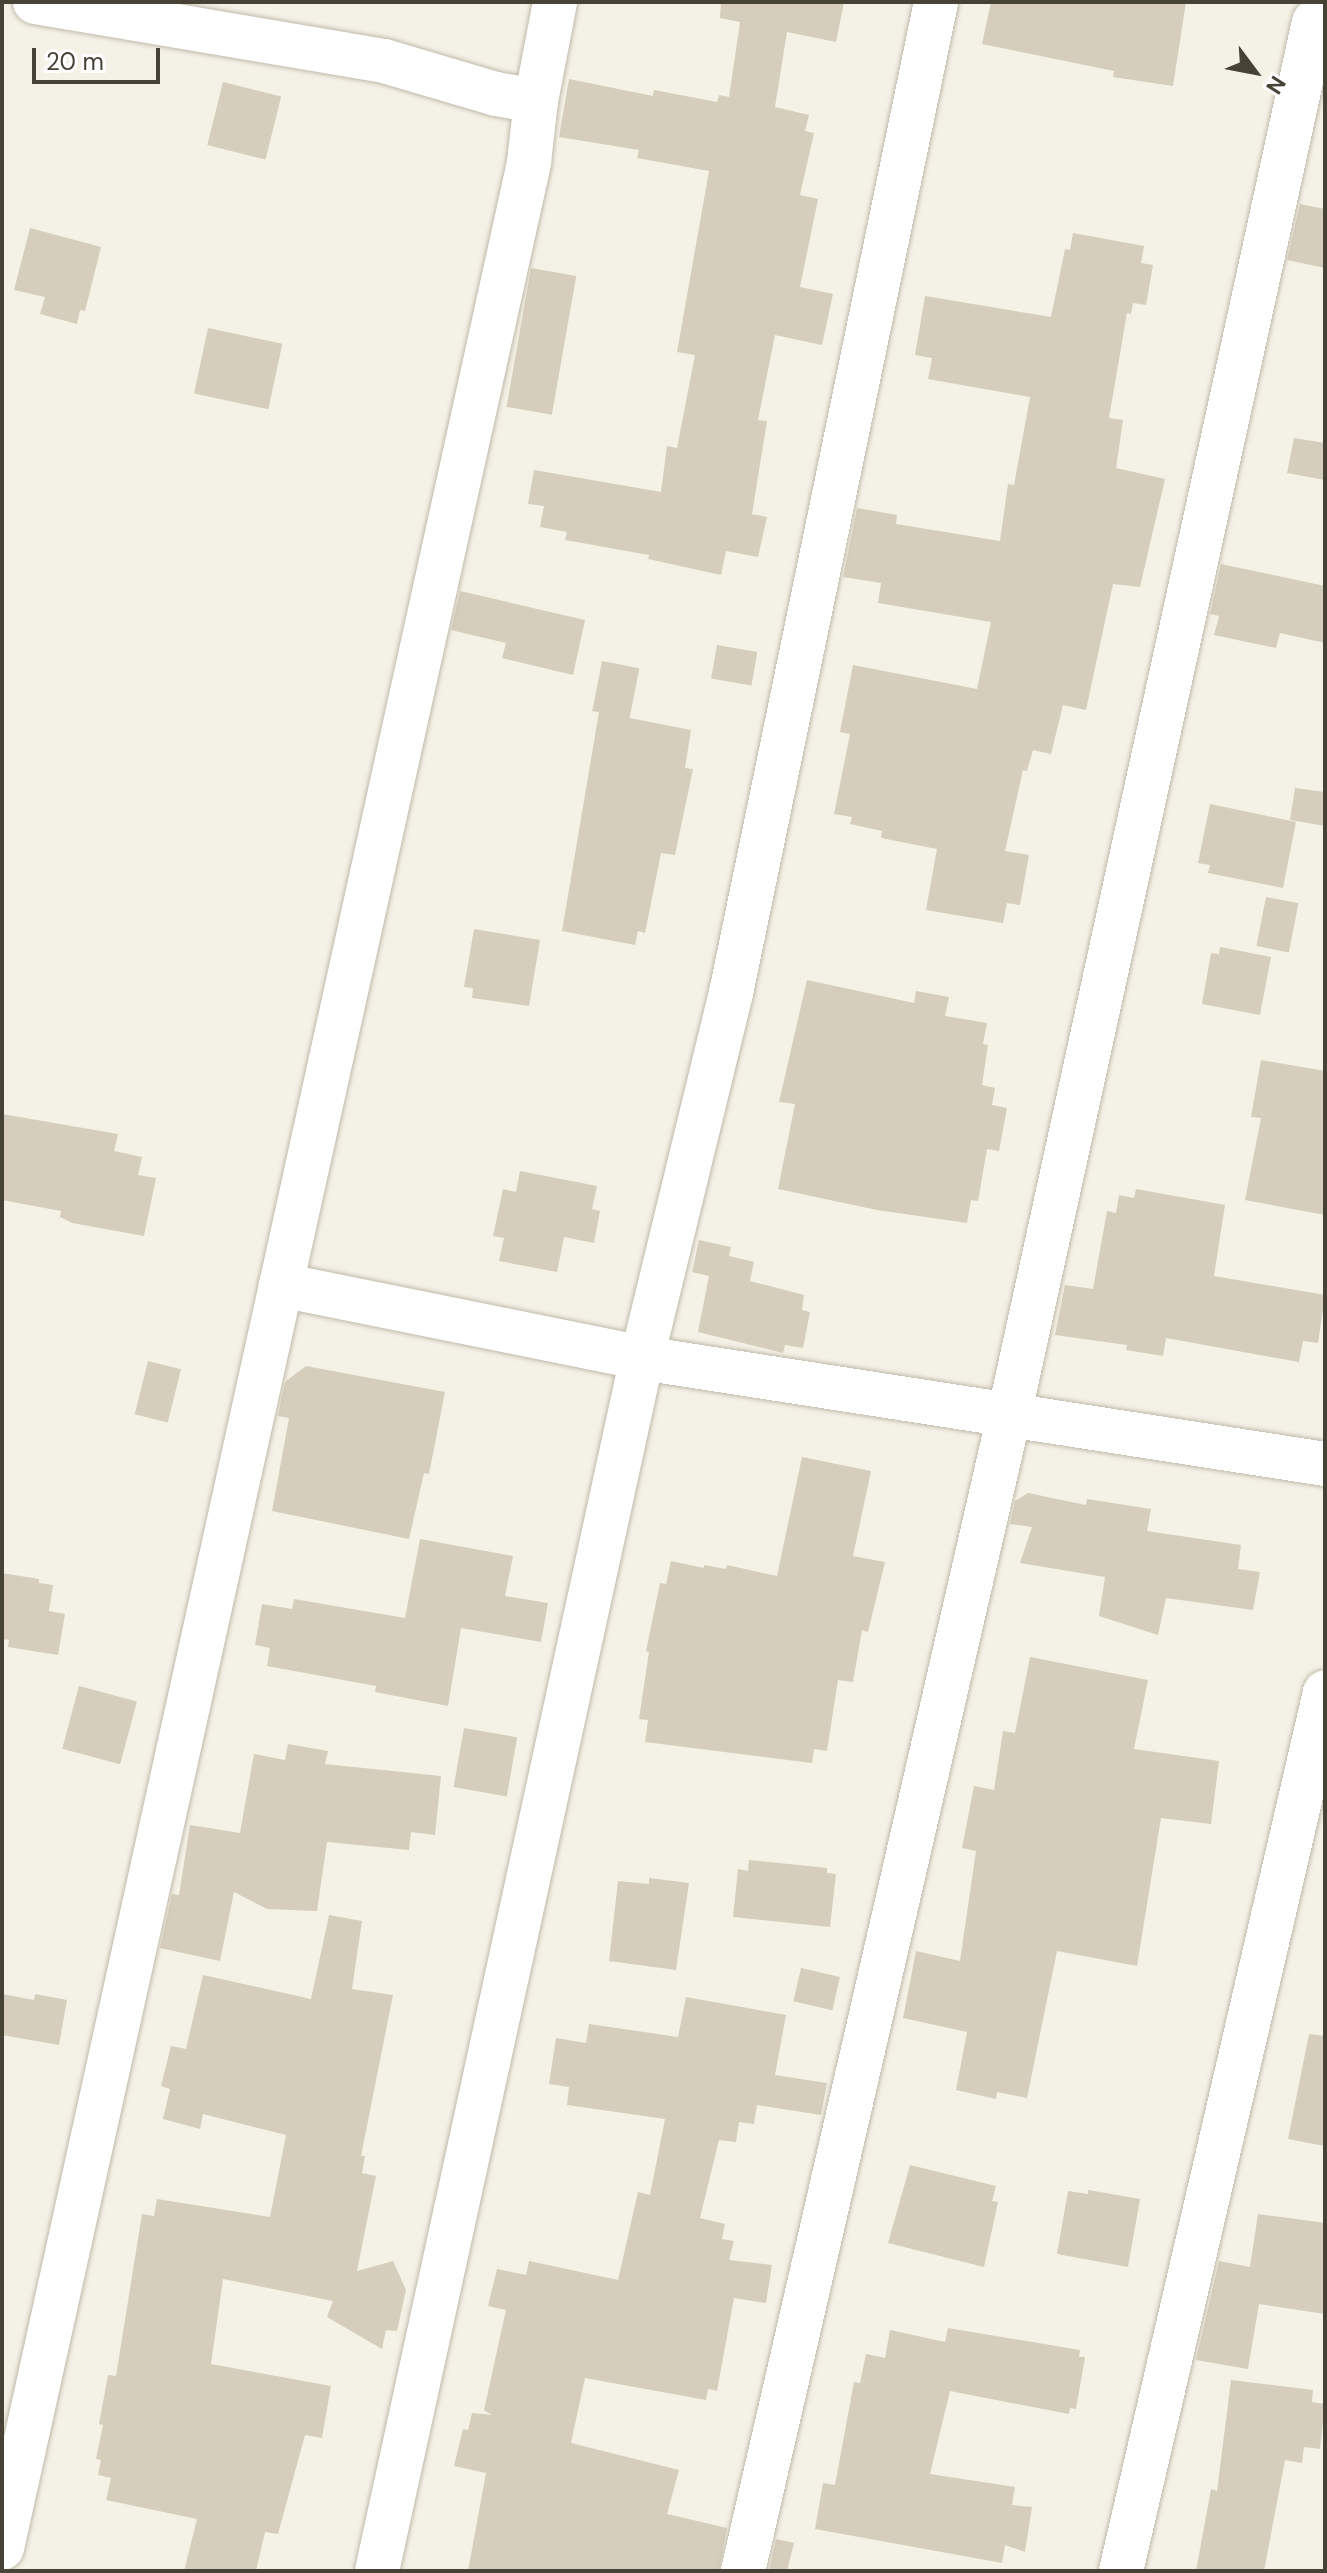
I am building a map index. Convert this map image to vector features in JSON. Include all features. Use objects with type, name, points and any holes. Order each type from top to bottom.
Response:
[{"type":"street","points":[[35,2],[106,9],[384,61],[496,94],[536,101]]},
{"type":"street","points":[[2,2548],[529,162],[536,101],[555,2]]},
{"type":"street","points":[[377,2571],[642,1358],[731,993],[936,2]]},
{"type":"street","points":[[743,2571],[1009,1416],[1314,22]]},
{"type":"street","points":[[281,1285],[642,1358],[1325,1464]]},
{"type":"street","points":[[1121,2571],[1325,1692]]},
{"type":"building","points":[[721,2],[844,2],[836,42],[787,32],[775,107],[809,115],[805,131],[814,133],[800,195],[818,199],[800,287],[833,294],[822,345],[775,335],[758,420],[767,421],[752,514],[767,517],[758,557],[726,551],[721,575],[648,559],[649,555],[565,540],[567,532],[540,527],[544,506],[528,504],[534,470],[661,492],[667,446],[677,448],[695,355],[677,352],[709,171],[637,158],[639,150],[559,137],[569,79],[653,96],[654,90],[717,102],[719,95],[729,97],[740,22],[720,18]]},
{"type":"building","points":[[991,2],[1186,2],[1173,86],[1113,77],[1114,71],[982,44]]},
{"type":"building","points":[[223,82],[281,97],[265,160],[207,145]]},
{"type":"building","points":[[1300,204],[1325,209],[1325,268],[1287,260]]},
{"type":"building","points":[[30,228],[101,247],[85,311],[80,310],[77,324],[40,314],[45,297],[14,290]]},
{"type":"building","points":[[1073,233],[1144,246],[1141,263],[1153,265],[1146,305],[1133,303],[1131,314],[1127,313],[1109,418],[1123,420],[1116,468],[1165,479],[1140,587],[1113,584],[1086,710],[1063,705],[1051,754],[1033,750],[1027,771],[1023,770],[1005,851],[1029,855],[1020,905],[1007,903],[1003,923],[926,910],[937,849],[881,838],[882,831],[850,824],[852,817],[834,814],[850,734],[840,732],[853,665],[977,689],[991,622],[878,603],[881,583],[843,577],[857,508],[897,515],[896,524],[1000,541],[1008,484],[1014,485],[1030,397],[928,379],[932,358],[915,355],[925,296],[1051,317],[1065,249],[1070,250]]},
{"type":"building","points":[[531,268],[576,276],[552,415],[507,407]]},
{"type":"building","points":[[208,328],[282,344],[268,409],[194,394]]},
{"type":"building","points":[[1294,438],[1325,443],[1325,480],[1287,473]]},
{"type":"building","points":[[1221,564],[1325,586],[1325,643],[1280,633],[1276,648],[1214,635],[1219,616],[1210,614]]},
{"type":"building","points":[[460,591],[585,620],[573,675],[502,658],[506,643],[451,630]]},
{"type":"building","points":[[717,645],[757,652],[751,686],[711,678]]},
{"type":"building","points":[[602,661],[639,668],[630,718],[592,711]]},
{"type":"building","points":[[599,712],[691,730],[685,768],[693,769],[675,855],[661,853],[645,933],[638,931],[635,945],[562,931]]},
{"type":"building","points":[[1295,788],[1325,792],[1325,826],[1290,820]]},
{"type":"building","points":[[1210,804],[1296,822],[1283,888],[1208,873],[1210,865],[1198,863]]},
{"type":"building","points":[[1266,897],[1298,903],[1289,952],[1256,946]]},
{"type":"building","points":[[474,929],[540,940],[529,1006],[472,998],[473,988],[464,987]]},
{"type":"building","points":[[1220,947],[1271,957],[1260,1015],[1202,1004],[1211,953],[1219,954]]},
{"type":"building","points":[[807,980],[914,1003],[916,991],[949,997],[945,1016],[987,1023],[983,1044],[988,1045],[982,1085],[995,1088],[992,1105],[1007,1108],[999,1151],[987,1149],[978,1201],[971,1200],[967,1223],[877,1210],[778,1189],[795,1104],[779,1102]]},
{"type":"building","points":[[1261,1060],[1325,1071],[1325,1215],[1245,1200],[1261,1118],[1251,1117]]},
{"type":"building","points":[[2,1114],[118,1134],[114,1151],[142,1157],[138,1175],[156,1178],[144,1236],[72,1223],[60,1217],[61,1211],[2,1200]]},
{"type":"building","points":[[520,1171],[597,1186],[592,1209],[600,1211],[594,1243],[564,1237],[557,1272],[499,1261],[504,1238],[493,1236],[503,1189],[516,1192]]},
{"type":"building","points":[[1136,1189],[1225,1205],[1214,1276],[1325,1295],[1318,1343],[1303,1341],[1299,1362],[1166,1338],[1163,1356],[1126,1350],[1127,1345],[1055,1335],[1065,1285],[1093,1289],[1107,1211],[1116,1213],[1119,1195],[1134,1198]]},
{"type":"building","points":[[699,1240],[731,1247],[729,1256],[754,1262],[750,1281],[804,1295],[802,1310],[810,1312],[803,1348],[785,1345],[783,1353],[698,1332],[709,1276],[692,1272]]},
{"type":"building","points":[[148,1361],[181,1369],[168,1423],[135,1414]]},
{"type":"building","points":[[306,1366],[445,1392],[429,1474],[424,1473],[409,1539],[272,1511],[289,1418],[278,1416],[283,1390],[286,1381]]},
{"type":"building","points":[[802,1457],[871,1471],[853,1556],[885,1562],[868,1632],[862,1630],[853,1682],[838,1680],[827,1751],[814,1749],[812,1763],[645,1742],[648,1720],[639,1719],[649,1652],[646,1651],[660,1583],[666,1584],[671,1561],[704,1568],[704,1565],[726,1569],[727,1565],[777,1576]]},
{"type":"building","points":[[1028,1493],[1086,1505],[1087,1499],[1151,1509],[1147,1531],[1241,1545],[1238,1569],[1260,1572],[1253,1610],[1166,1598],[1158,1635],[1099,1616],[1105,1577],[1020,1563],[1032,1527],[1010,1524],[1015,1501]]},
{"type":"building","points":[[420,1539],[513,1556],[505,1596],[548,1603],[541,1642],[461,1628],[448,1706],[375,1692],[376,1686],[267,1666],[270,1648],[255,1645],[262,1604],[292,1609],[294,1599],[405,1618]]},
{"type":"building","points":[[2,1573],[39,1579],[39,1583],[53,1585],[49,1611],[65,1614],[58,1655],[8,1647],[9,1640],[2,1639]]},
{"type":"building","points":[[1030,1657],[1148,1680],[1134,1749],[1219,1761],[1211,1824],[1161,1818],[1137,1966],[1057,1951],[1027,2098],[997,2092],[996,2099],[956,2090],[967,2032],[903,2018],[916,1951],[960,1961],[976,1851],[962,1848],[974,1786],[994,1790],[1003,1731],[1015,1733]]},
{"type":"building","points":[[79,1686],[137,1702],[120,1764],[62,1749]]},
{"type":"building","points":[[464,1728],[517,1737],[507,1796],[454,1787]]},
{"type":"building","points":[[288,1744],[328,1751],[325,1764],[441,1776],[435,1835],[411,1832],[409,1850],[327,1842],[317,1911],[267,1909],[234,1892],[220,1961],[160,1948],[172,1894],[179,1895],[190,1825],[240,1833],[254,1754],[285,1760]]},
{"type":"building","points":[[749,1860],[827,1868],[827,1873],[836,1874],[830,1927],[733,1917],[738,1869],[748,1871]]},
{"type":"building","points":[[649,1878],[689,1883],[676,1970],[609,1961],[618,1881],[649,1884]]},
{"type":"building","points":[[329,1915],[362,1921],[352,1989],[393,1995],[361,2156],[365,2156],[362,2173],[376,2176],[357,2271],[393,2261],[406,2290],[397,2331],[386,2330],[382,2349],[327,2317],[333,2301],[223,2279],[211,2364],[331,2386],[322,2438],[305,2435],[278,2534],[265,2532],[256,2571],[184,2571],[197,2519],[106,2500],[111,2478],[98,2475],[101,2460],[96,2459],[108,2375],[116,2376],[142,2214],[154,2216],[157,2199],[270,2217],[286,2135],[203,2114],[200,2129],[163,2119],[170,2089],[161,2086],[171,2046],[186,2049],[203,1975],[311,1999]]},
{"type":"building","points":[[801,1968],[840,1977],[832,2010],[793,2001]]},
{"type":"building","points":[[2,1994],[34,2000],[35,1994],[67,2000],[59,2045],[2,2035]]},
{"type":"building","points":[[686,1997],[786,2015],[775,2075],[827,2083],[821,2115],[757,2105],[754,2124],[739,2122],[736,2142],[719,2140],[700,2218],[725,2224],[722,2239],[734,2241],[729,2260],[772,2265],[766,2303],[734,2298],[717,2391],[708,2389],[706,2400],[585,2378],[571,2443],[679,2470],[667,2514],[727,2528],[719,2571],[468,2571],[486,2473],[454,2466],[463,2429],[468,2430],[472,2413],[492,2415],[484,2410],[506,2310],[488,2306],[497,2269],[526,2275],[529,2261],[618,2280],[638,2192],[650,2195],[665,2119],[567,2105],[569,2087],[549,2084],[556,2038],[586,2043],[589,2024],[678,2037]]},
{"type":"building","points":[[1309,2034],[1325,2036],[1325,2146],[1288,2139]]},
{"type":"building","points":[[910,2165],[996,2186],[992,2201],[998,2202],[984,2267],[888,2243]]},
{"type":"building","points":[[1088,2190],[1140,2199],[1128,2267],[1057,2254],[1068,2191],[1088,2194]]},
{"type":"building","points":[[1258,2214],[1325,2223],[1325,2314],[1259,2304],[1248,2369],[1196,2360],[1219,2261],[1250,2267]]},
{"type":"building","points":[[948,2328],[1080,2350],[1079,2357],[1085,2357],[1076,2409],[1070,2408],[1069,2414],[950,2391],[930,2474],[1015,2487],[1012,2505],[1032,2507],[1025,2552],[1005,2545],[1002,2563],[815,2529],[823,2483],[835,2485],[854,2382],[860,2383],[866,2354],[885,2358],[890,2330],[945,2342]]},
{"type":"building","points":[[1231,2380],[1313,2390],[1312,2402],[1325,2404],[1320,2449],[1304,2447],[1302,2463],[1285,2460],[1264,2571],[1196,2571],[1211,2489],[1217,2491]]},
{"type":"building","points":[[776,2539],[794,2543],[787,2571],[769,2571]]}]
